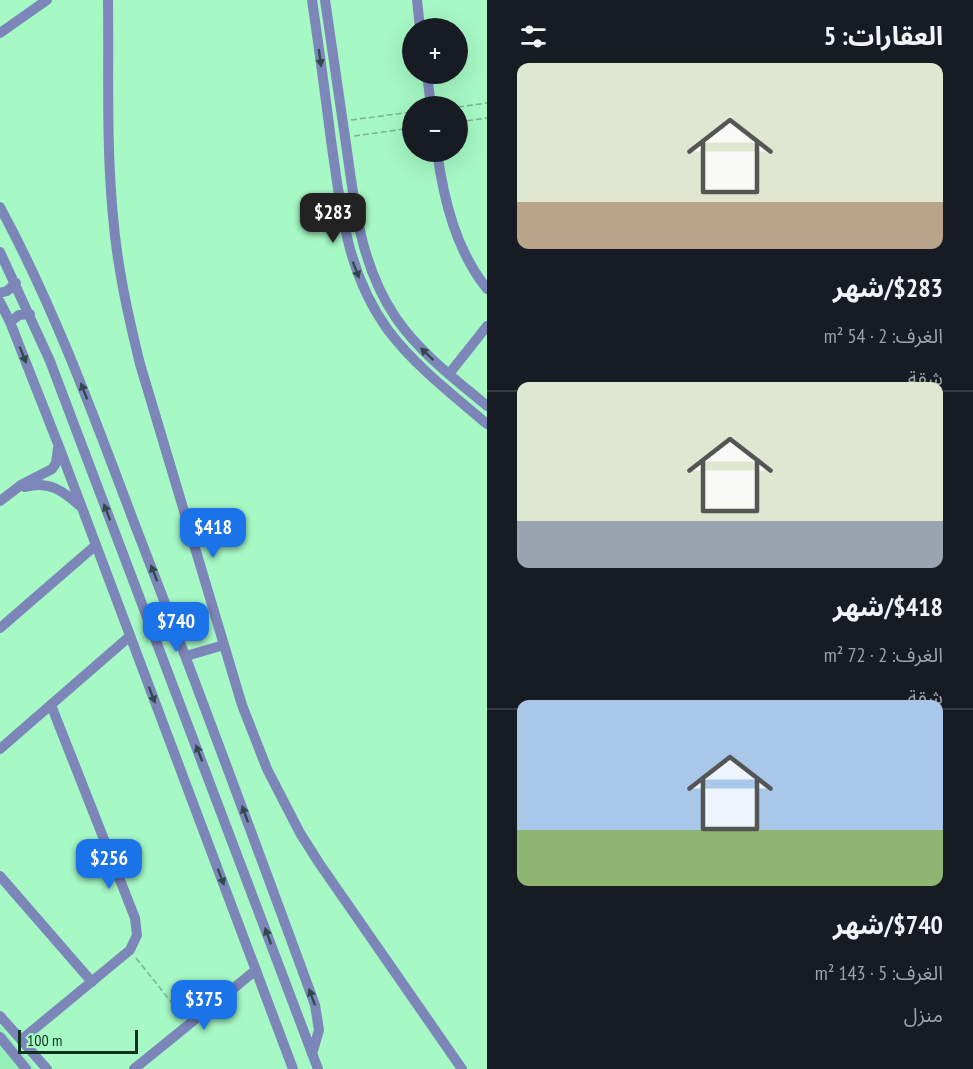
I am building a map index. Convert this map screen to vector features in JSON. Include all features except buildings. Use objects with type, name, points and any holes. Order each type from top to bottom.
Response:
[{"type":"street","points":[[0,33],[47,0]]},
{"type":"street","points":[[108,0],[110,166],[119,266],[140,364],[242,705],[260,752],[300,833],[462,1069]]},
{"type":"street","points":[[312,0],[342,215],[348,246],[358,275],[377,313],[402,347],[440,384],[487,424]]},
{"type":"street","points":[[325,0],[359,235],[374,279],[397,319],[411,337],[449,374],[487,406]]},
{"type":"street","points":[[417,0],[419,18]]},
{"type":"street","points":[[439,162],[447,207],[456,235],[468,260],[487,290]]},
{"type":"street","points":[[0,207],[33,270],[69,352],[186,656],[315,1005],[319,1030],[312,1054]]},
{"type":"street","points":[[0,252],[30,314],[62,393],[318,1069]]},
{"type":"street","points":[[0,293],[7,291],[16,283]]},
{"type":"street","points":[[0,302],[58,444],[293,1069]]},
{"type":"street","points":[[10,322],[19,315],[30,314]]},
{"type":"street","points":[[449,374],[487,326]]},
{"type":"street","points":[[0,501],[13,490],[52,469],[56,463],[58,444]]},
{"type":"street","points":[[13,490],[35,484],[45,484],[64,492],[82,507]]},
{"type":"street","points":[[0,628],[96,545]]},
{"type":"street","points":[[0,750],[130,636]]},
{"type":"street","points":[[186,656],[224,645]]},
{"type":"street","points":[[21,1040],[130,951],[137,935],[135,918],[51,705]]},
{"type":"street","points":[[0,876],[92,982]]},
{"type":"street","points":[[134,1069],[256,970]]},
{"type":"street","points":[[0,1016],[47,1069]]},
{"type":"street","points":[[0,1037],[26,1069]]},
{"type":"path","points":[[468,106],[487,103]]},
{"type":"path","points":[[343,121],[402,113]]},
{"type":"path","points":[[468,121],[487,118]]},
{"type":"path","points":[[345,137],[402,129]]},
{"type":"path","points":[[130,951],[189,1024]]},
{"type":"shaded area","points":[[0,1026],[35,1069],[0,1069]]}]
